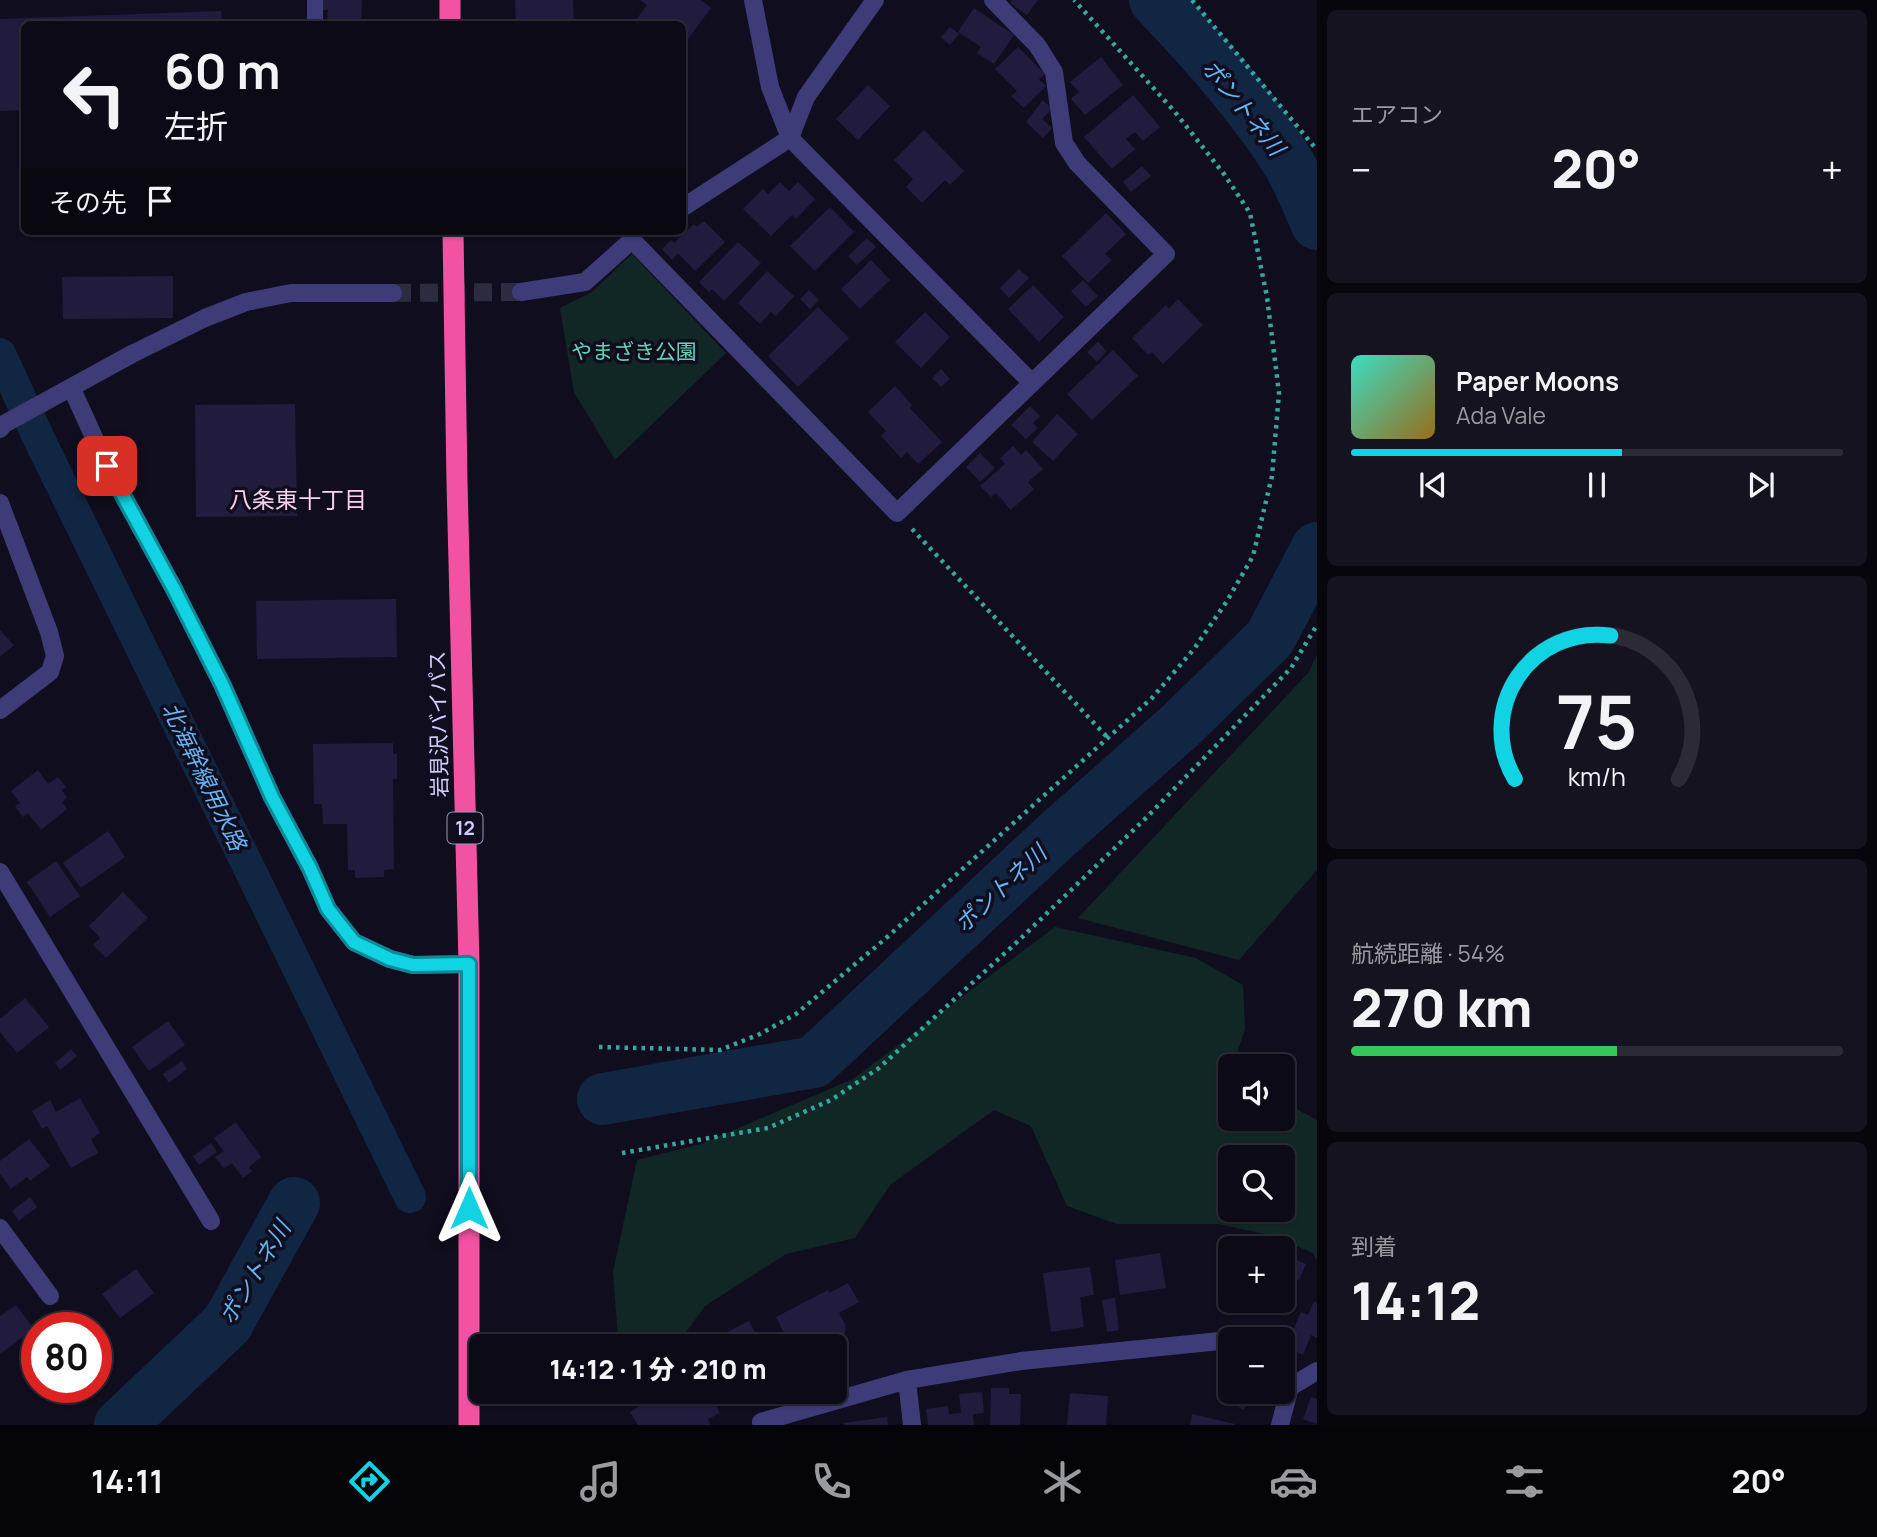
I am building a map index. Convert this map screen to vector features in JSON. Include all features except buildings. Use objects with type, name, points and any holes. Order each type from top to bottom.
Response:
[{"type":"highway","points":[[450,0],[450,21]]},
{"type":"highway","name":"岩見沢バイパス","points":[[453,235],[469,964],[469,1425]]},
{"type":"street","points":[[753,0],[770,87],[790,138],[1031,382]]},
{"type":"street","points":[[686,205],[790,138],[806,97],[875,0]]},
{"type":"street","points":[[521,292],[585,282],[639,236],[897,513],[1166,254],[1077,163],[1064,143],[1054,72],[1037,45],[993,0]]},
{"type":"street","points":[[2,426],[132,355],[205,318],[246,302],[290,293],[393,293]]},
{"type":"street","points":[[72,389],[107,466],[223,686],[272,797],[310,868],[328,909],[354,942],[390,959],[413,965],[469,964]]},
{"type":"street","points":[[0,503],[49,632],[55,656],[50,672],[0,710]]},
{"type":"street","points":[[0,872],[211,1221]]},
{"type":"street","points":[[0,1228],[50,1296]]},
{"type":"street","points":[[762,1425],[761,1422],[907,1380],[1021,1361],[1218,1341]]},
{"type":"street","points":[[1295,1381],[1317,1371]]},
{"type":"street","points":[[907,1380],[912,1425]]},
{"type":"street","points":[[1280,1425],[1283,1404]]},
{"type":"lane","points":[[315,21],[316,0]]},
{"type":"path","points":[[599,1047],[720,1049],[760,1034],[796,1014],[885,939],[1152,698],[1194,649],[1227,601],[1253,556],[1272,476],[1279,393],[1267,297],[1250,213],[1224,174],[1175,112],[1074,0]]},
{"type":"path","points":[[1192,0],[1317,150]]},
{"type":"path","points":[[897,513],[1108,738]]},
{"type":"path","points":[[622,1153],[768,1128],[831,1100],[879,1068],[1016,943],[1147,817],[1291,668],[1317,625]]},
{"type":"green space","name":"やまざき公園","points":[[632,254],[726,353],[615,460],[574,392],[560,308],[592,292]]},
{"type":"green space","points":[[1317,654],[1317,870],[1239,960],[1078,918],[1309,672]]},
{"type":"green space","points":[[1055,927],[1196,958],[1243,985],[1245,1029],[1237,1054],[1218,1054],[1218,1131],[1295,1131],[1295,1108],[1317,1120],[1317,1261],[1313,1253],[1295,1245],[1295,1236],[1274,1236],[1218,1224],[1117,1224],[1067,1206],[1031,1126],[994,1110],[890,1185],[855,1238],[786,1254],[705,1306],[685,1334],[618,1334],[613,1272],[637,1160],[701,1144],[853,1079]]},
{"type":"waterway","name":"ポントネ川","points":[[1155,0],[1209,58],[1275,142],[1289,164],[1317,224]]},
{"type":"waterway","name":"北海幹線用水路","points":[[0,354],[410,1197]]},
{"type":"waterway","name":"ポントネ川","points":[[603,1099],[814,1062],[1057,835],[1181,725],[1270,638],[1317,548]]},
{"type":"waterway","name":"ポントネ川","points":[[120,1425],[227,1324],[294,1203]]},
{"type":"tunnel","points":[[393,293],[521,292]]},
{"type":"district","name":"八条東十丁目","points":[[298,499]]},
{"type":"route","points":[[107,466],[223,686],[272,797],[310,868],[328,909],[354,942],[390,959],[413,965],[469,964],[469,1208]]}]
